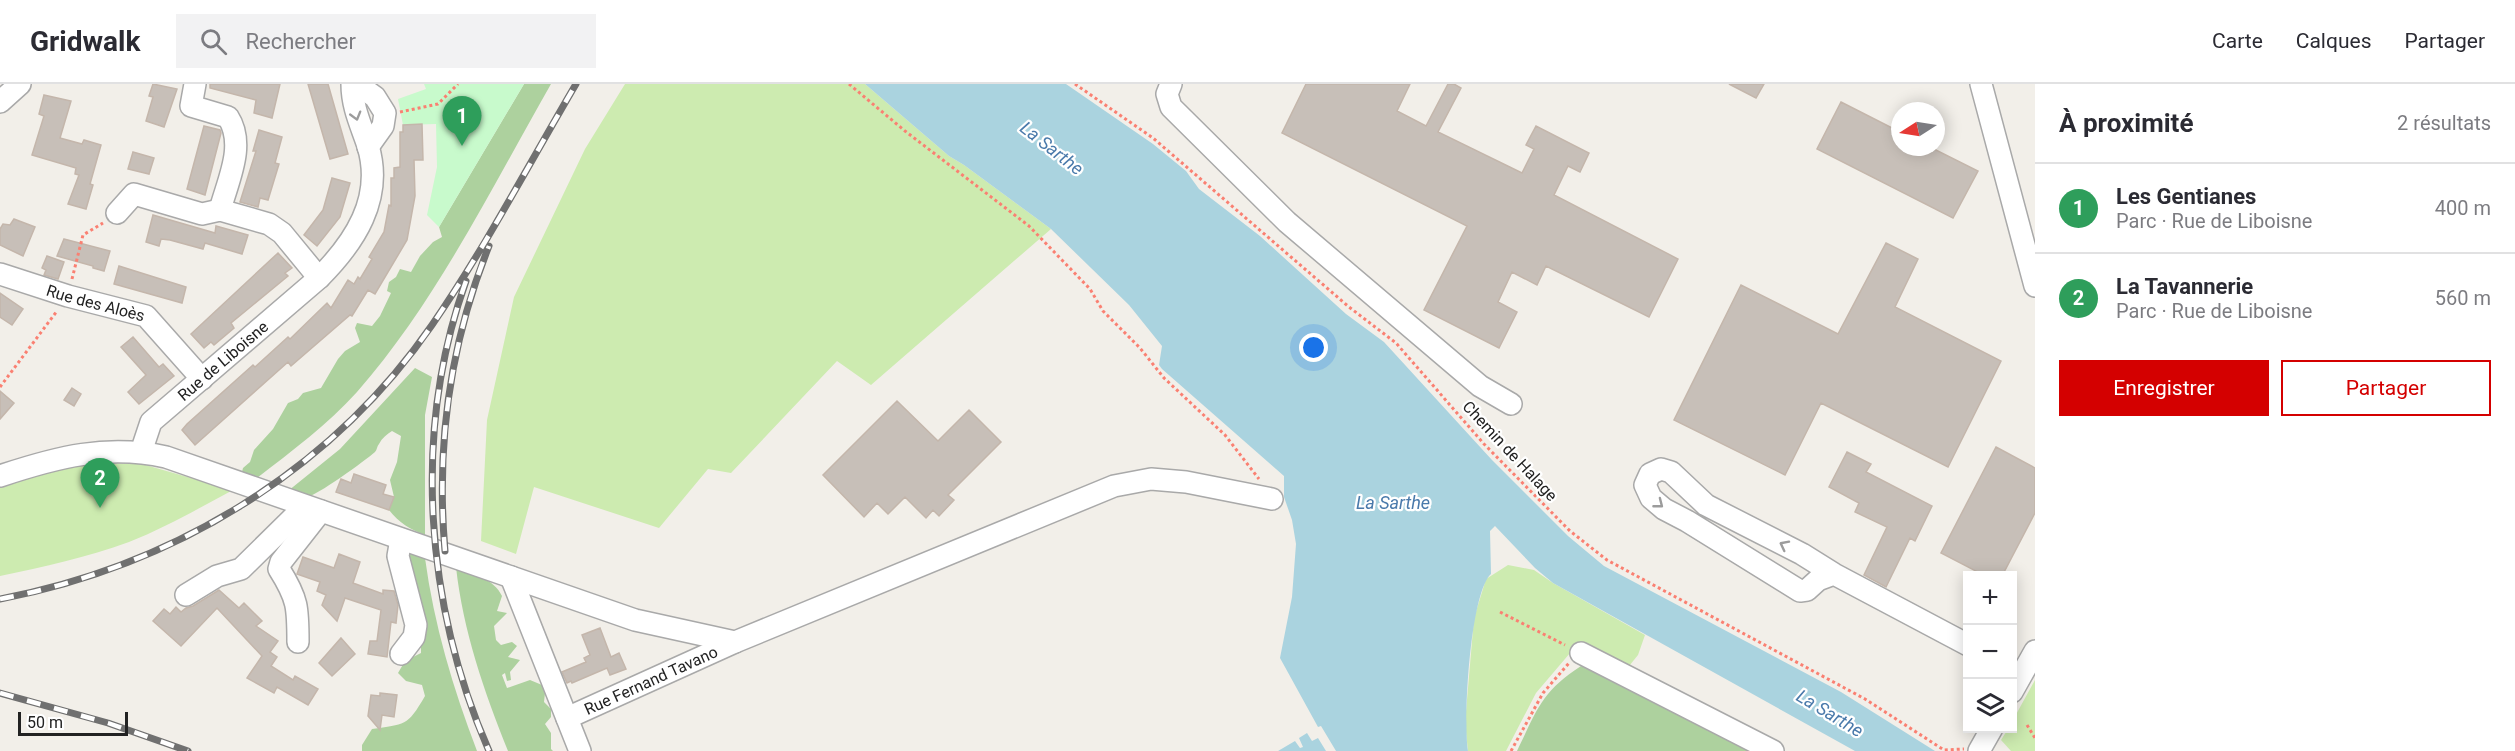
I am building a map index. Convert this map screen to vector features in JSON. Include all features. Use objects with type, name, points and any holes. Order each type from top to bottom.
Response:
[{"type":"street","points":[[0,102],[20,84]]},
{"type":"street","points":[[195,84],[191,106],[228,117],[235,128],[237,146],[220,210]]},
{"type":"street","name":"Rue de Liboisne","points":[[141,452],[151,422],[319,278],[344,253],[361,226],[369,197],[372,171],[368,147],[359,127],[352,100],[352,84]]},
{"type":"street","points":[[357,84],[375,97],[385,113],[383,126],[368,147]]},
{"type":"street","points":[[1171,84],[1167,94],[1171,107],[1287,222],[1480,386],[1511,404]]},
{"type":"street","points":[[1981,84],[2035,286]]},
{"type":"street","points":[[117,213],[135,194],[202,214],[220,210],[269,224],[282,233],[319,278]]},
{"type":"street","name":"Rue des Aloès","points":[[0,274],[68,296],[146,316],[202,379]]},
{"type":"street","points":[[0,476],[51,459],[96,452],[141,452],[166,457],[635,620],[735,642]]},
{"type":"street","points":[[1834,574],[1818,580],[1807,590],[1800,591],[1664,509],[1651,498],[1645,485],[1650,474],[1661,469],[1671,472],[1707,505],[1963,642]]},
{"type":"street","name":"Rue Fernand Tavano","points":[[567,718],[735,642],[1113,486],[1151,479],[1186,482],[1266,498]]},
{"type":"street","points":[[186,595],[217,576],[241,568],[313,508]]},
{"type":"street","points":[[298,642],[298,606],[291,588],[279,569],[280,562],[313,508]]},
{"type":"street","points":[[401,539],[398,556],[416,625],[414,637],[401,654]]},
{"type":"street","points":[[511,577],[580,751]]},
{"type":"street","points":[[2017,677],[2035,651]]},
{"type":"street","points":[[1581,653],[1773,751]]},
{"type":"street","points":[[1981,750],[1990,733]]},
{"type":"path","points":[[400,112],[438,104],[458,84]]},
{"type":"path","points":[[849,84],[905,131],[1029,226],[1089,289],[1103,310],[1140,348],[1164,378],[1225,435],[1263,483],[1266,498]]},
{"type":"path","name":"Chemin de Halage","points":[[1075,84],[1153,138],[1349,307],[1396,343],[1484,444],[1570,531],[1607,560],[1865,699],[1945,750],[1981,750]]},
{"type":"path","points":[[1500,612],[1581,653],[1559,672],[1543,693],[1511,751]]},
{"type":"path","points":[[2027,725],[2035,738]]},
{"type":"green space","points":[[424,84],[524,84],[439,227],[427,215],[437,167],[436,124],[403,125],[398,99],[426,89]]},
{"type":"green space","points":[[524,84],[551,84],[438,282],[386,357],[346,404],[296,447],[257,478],[242,472],[250,462],[254,450],[273,429],[288,403],[298,399],[303,393],[321,388],[338,359],[345,351],[360,342],[355,328],[357,323],[372,326],[380,316],[391,293],[387,291],[389,282],[396,277],[400,269],[411,272],[420,256],[433,242],[442,237],[439,227]]},
{"type":"green space","points":[[625,84],[865,84],[949,156],[1051,229],[871,385],[837,361],[731,473],[708,469],[659,528],[534,487],[516,554],[481,541],[487,420],[514,297],[585,149]]},
{"type":"green space","points":[[415,368],[432,377],[425,415],[425,535],[405,525],[389,510],[394,497],[390,480],[397,462],[401,436],[392,431],[386,435],[375,452],[319,492],[306,497],[288,491],[340,449]]},
{"type":"green space","points":[[98,463],[142,464],[233,490],[129,542],[65,561],[0,576],[0,488],[48,472]]},
{"type":"green space","points":[[399,546],[425,558],[445,656],[477,751],[362,751],[362,745],[372,729],[399,725],[409,719],[425,696],[422,685],[406,681],[398,673],[405,661],[421,653],[421,645],[414,637]]},
{"type":"green space","points":[[1508,565],[1534,570],[1645,635],[1638,655],[1625,671],[1576,646],[1536,693],[1506,751],[1468,751],[1465,723],[1474,618],[1486,579]]},
{"type":"green space","points":[[456,567],[488,581],[502,596],[497,611],[507,613],[494,626],[496,640],[501,645],[512,642],[517,646],[508,657],[520,660],[510,672],[511,680],[507,681],[505,673],[502,675],[507,688],[530,680],[542,685],[545,693],[544,702],[551,709],[551,717],[545,724],[551,733],[553,751],[508,751],[469,638]]},
{"type":"green space","points":[[1581,666],[1749,751],[1517,751],[1535,713],[1548,694],[1557,684]]},
{"type":"green space","points":[[2035,680],[2035,751],[2011,751],[2001,740],[2005,733],[2017,733],[2017,713]]},
{"type":"water","name":"La Sarthe","points":[[865,84],[1066,84],[1153,144],[1186,171],[1199,189],[1260,236],[1346,314],[1384,342],[1492,460],[1568,536],[1604,566],[1841,692],[1935,751],[1855,751],[1553,583],[1535,568],[1495,526],[1490,531],[1491,574],[1484,586],[1473,630],[1468,687],[1468,751],[1336,751],[1321,726],[1318,727],[1280,658],[1292,597],[1296,544],[1292,520],[1284,497],[1284,476],[1162,369],[1159,365],[1162,346],[1129,305],[1051,229],[949,156]]},
{"type":"water","points":[[1307,733],[1312,741],[1318,738],[1326,751],[1278,751],[1295,741],[1300,748],[1303,747],[1299,738]]},
{"type":"building","points":[[153,84],[177,89],[164,127],[146,121],[153,97],[149,96]]},
{"type":"building","points":[[210,84],[280,84],[272,118],[254,113],[256,100],[210,88]]},
{"type":"building","points":[[308,84],[328,84],[348,154],[330,159]]},
{"type":"building","points":[[1306,84],[1410,84],[1397,111],[1426,126],[1448,84],[1454,84],[1461,88],[1438,132],[1522,173],[1534,149],[1526,145],[1536,126],[1589,153],[1580,172],[1568,166],[1554,195],[1678,259],[1649,317],[1546,266],[1537,285],[1512,272],[1498,302],[1517,312],[1499,348],[1424,310],[1467,226],[1282,133]]},
{"type":"building","points":[[1729,84],[1764,84],[1756,98]]},
{"type":"building","points":[[44,95],[71,101],[60,138],[82,144],[84,140],[101,145],[90,184],[93,185],[86,209],[68,204],[79,175],[75,174],[76,168],[32,155],[44,116],[39,114]]},
{"type":"building","points":[[1841,102],[1891,127],[1891,156],[1945,154],[1978,171],[1953,218],[1817,149]]},
{"type":"building","points":[[422,124],[423,160],[414,160],[415,196],[407,240],[375,294],[368,290],[352,316],[350,315],[291,366],[288,362],[195,445],[182,430],[187,424],[253,365],[255,367],[288,337],[290,339],[327,303],[331,308],[348,280],[354,284],[358,277],[360,279],[372,259],[369,257],[384,232],[389,205],[391,206],[391,178],[394,178],[394,168],[400,167],[400,132],[403,132],[403,125]]},
{"type":"building","points":[[204,126],[220,130],[221,133],[205,195],[187,189]]},
{"type":"building","points":[[259,130],[282,137],[275,163],[279,164],[268,200],[260,198],[258,207],[240,202],[256,151],[253,151]]},
{"type":"building","points":[[133,152],[154,158],[149,174],[128,169]]},
{"type":"building","points":[[332,178],[350,183],[340,217],[317,246],[304,235],[323,210]]},
{"type":"building","points":[[153,215],[215,233],[216,226],[248,235],[242,254],[205,243],[203,249],[170,240],[161,239],[159,246],[146,242]]},
{"type":"building","points":[[14,219],[35,227],[23,256],[0,245],[0,229],[3,224],[10,225]]},
{"type":"building","points":[[64,239],[110,251],[104,271],[57,256]]},
{"type":"building","points":[[1886,243],[1918,259],[1895,307],[2001,361],[1948,467],[1821,403],[1785,475],[1674,420],[1741,285],[1838,334]]},
{"type":"building","points":[[278,253],[292,268],[285,273],[288,276],[231,323],[234,328],[214,345],[211,342],[204,348],[191,334]]},
{"type":"building","points":[[47,256],[64,262],[58,279],[44,275],[46,270],[42,268]]},
{"type":"building","points":[[119,266],[186,287],[182,303],[114,284]]},
{"type":"building","points":[[0,293],[23,309],[12,325],[0,317]]},
{"type":"building","points":[[133,337],[159,367],[163,364],[174,376],[139,404],[128,392],[146,375],[121,347]]},
{"type":"building","points":[[72,388],[81,394],[74,406],[64,400]]},
{"type":"building","points":[[0,391],[14,403],[0,419]]},
{"type":"building","points":[[897,401],[938,441],[969,410],[1001,442],[948,495],[954,500],[939,516],[933,510],[926,518],[905,497],[888,514],[877,503],[864,517],[823,475]]},
{"type":"building","points":[[1996,447],[2035,468],[2035,513],[2005,571],[1976,571],[1941,553]]},
{"type":"building","points":[[1847,452],[1871,464],[1866,472],[1932,506],[1915,541],[1910,538],[1886,587],[1864,575],[1887,527],[1855,512],[1859,503],[1829,487]]},
{"type":"building","points":[[354,474],[386,485],[383,494],[394,497],[389,510],[336,492],[341,479],[351,483]]},
{"type":"building","points":[[339,554],[360,562],[353,583],[383,594],[383,590],[394,591],[398,605],[396,623],[391,622],[387,657],[368,654],[370,641],[377,641],[381,610],[345,598],[337,621],[322,605],[326,595],[317,591],[320,582],[297,574],[303,557],[334,568]]},
{"type":"building","points":[[219,590],[239,608],[244,603],[262,621],[256,626],[278,641],[270,652],[277,657],[271,666],[293,680],[295,676],[318,689],[308,705],[277,687],[274,693],[247,678],[262,656],[217,608],[181,646],[153,621],[164,609],[170,614],[176,607],[181,612]]},
{"type":"building","points":[[600,628],[611,657],[619,653],[626,669],[610,675],[607,668],[567,683],[562,672],[586,662],[584,658],[590,655],[582,635]]},
{"type":"building","points":[[341,638],[355,654],[332,676],[319,663]]},
{"type":"building","points":[[380,693],[397,695],[394,717],[382,715],[380,730],[368,716],[371,695],[380,696]]},
{"type":"railway","points":[[0,599],[64,584],[126,563],[186,536],[243,504],[297,467],[346,425],[392,377],[432,325],[488,236],[576,84]]},
{"type":"railway","points":[[445,551],[443,473],[449,396],[464,320],[489,246]]},
{"type":"railway","points":[[466,281],[449,339],[438,398],[433,458],[433,518],[439,578],[451,637],[467,695],[489,751]]},
{"type":"railway","points":[[0,693],[108,723],[188,751]]},
{"type":"place","name":"Les Gentianes","points":[[462,146]]},
{"type":"place","name":"La Tavannerie","points":[[100,508]]}]
